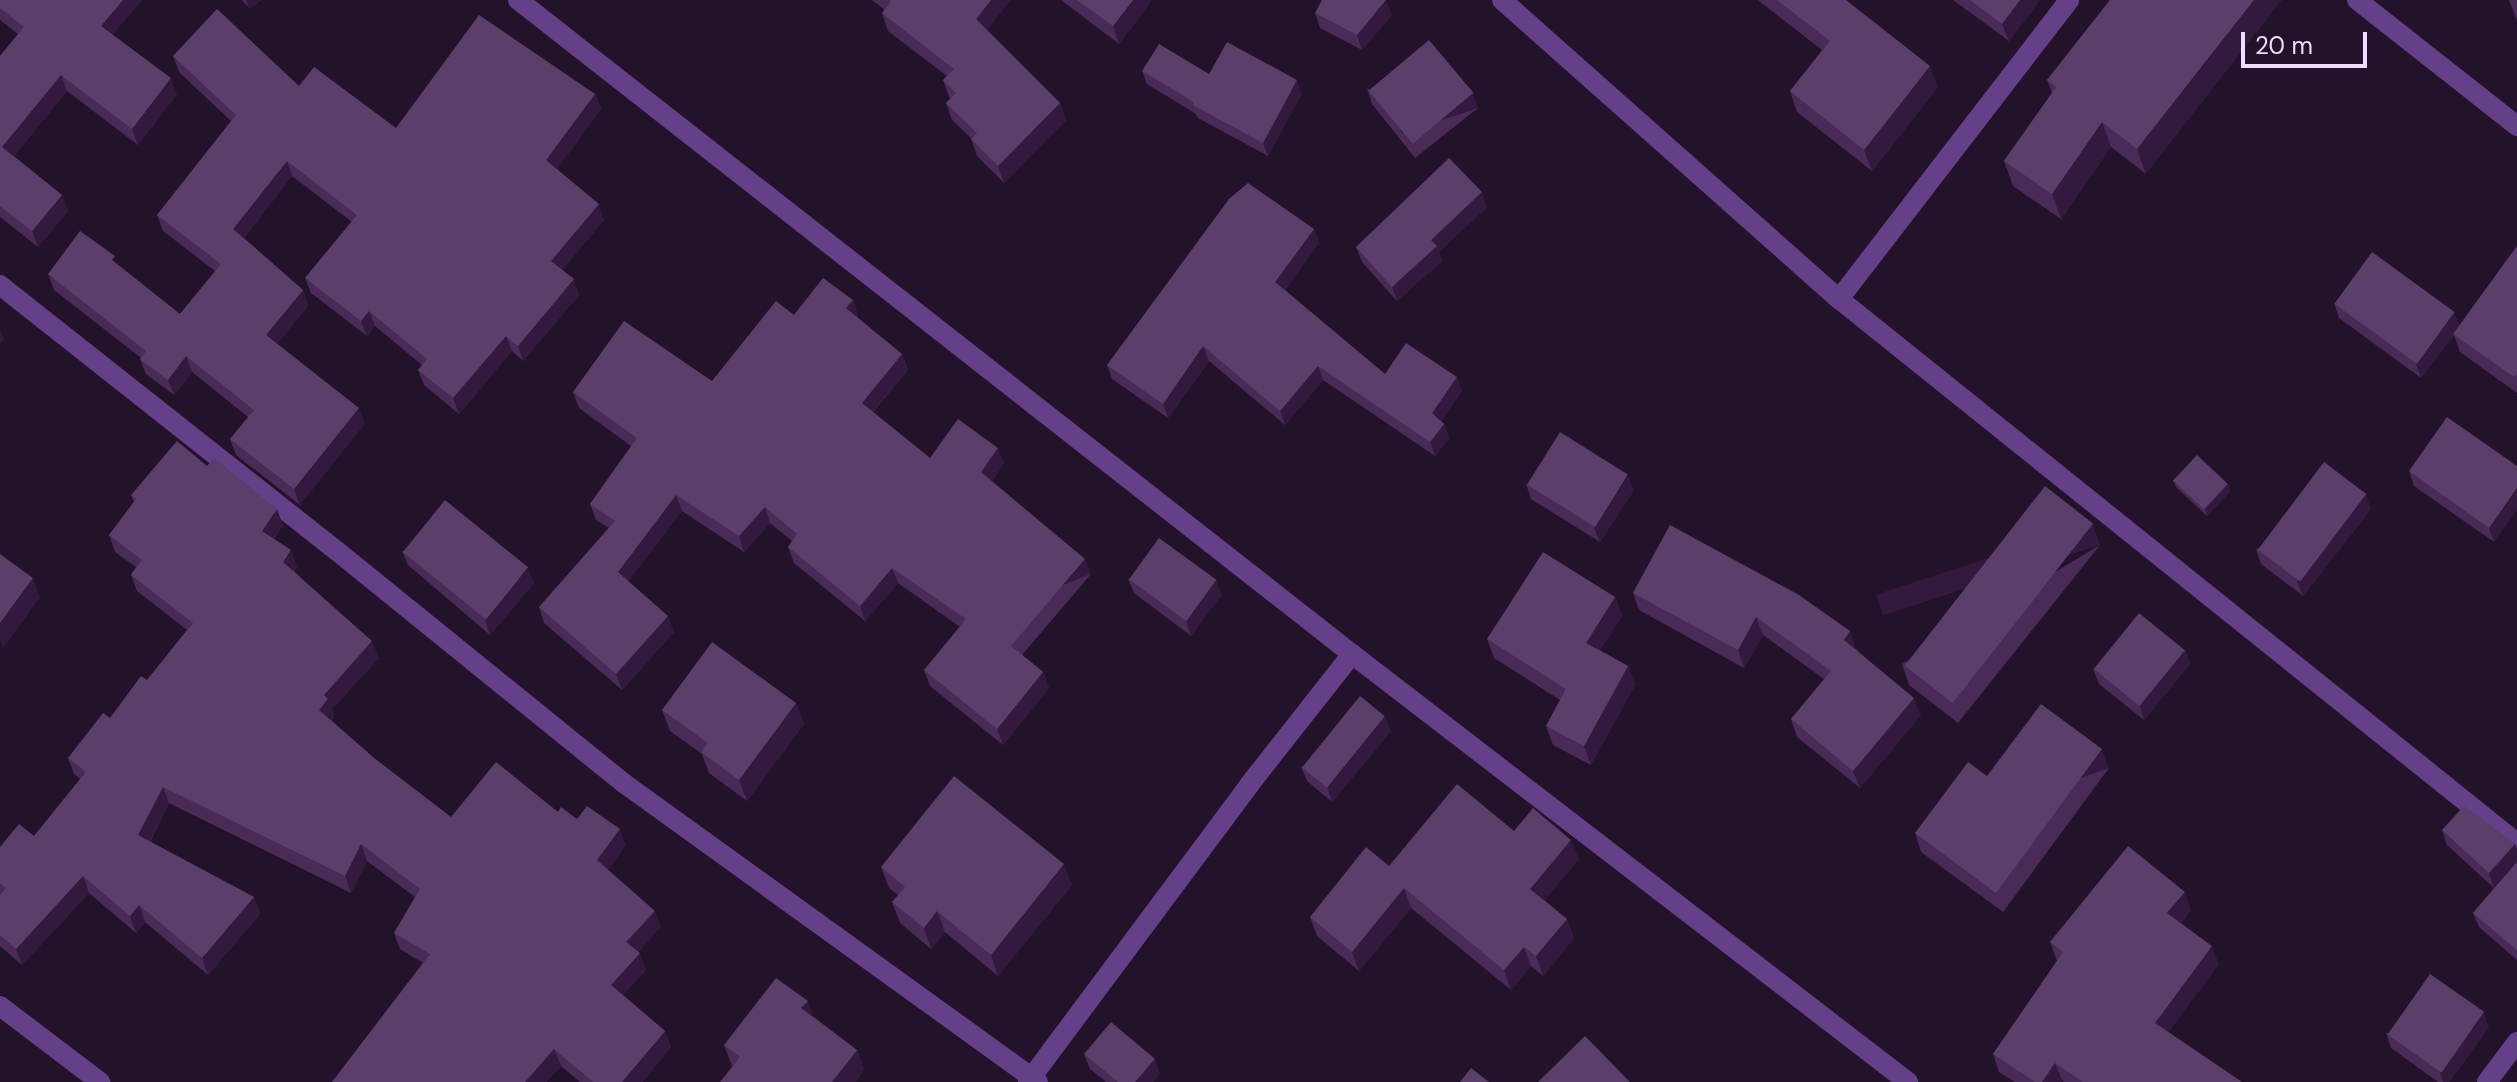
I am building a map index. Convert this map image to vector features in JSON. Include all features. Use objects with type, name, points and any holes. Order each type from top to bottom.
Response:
[{"type":"street","points":[[518,0],[1352,654],[1908,1082]]},
{"type":"street","points":[[1502,0],[1839,299],[2517,843]]},
{"type":"street","points":[[1839,299],[2069,0]]},
{"type":"street","points":[[2357,0],[2517,126]]},
{"type":"street","points":[[0,285],[625,784],[1033,1080],[1249,785],[1352,654]]},
{"type":"street","points":[[0,1006],[100,1082]]},
{"type":"street","points":[[2487,1082],[2517,1042]]},
{"type":"building","points":[[0,0],[123,0],[101,26],[171,78],[132,129],[61,75],[2,147],[62,195],[32,231],[0,206],[0,56],[24,27],[0,8]]},
{"type":"building","points":[[889,0],[991,0],[976,19],[1060,103],[998,166],[971,139],[977,133],[946,103],[956,93],[943,80],[954,69],[882,13]]},
{"type":"building","points":[[1077,0],[1133,0],[1113,26]]},
{"type":"building","points":[[1322,0],[1386,0],[1357,35],[1315,13]]},
{"type":"building","points":[[1777,0],[1846,0],[1930,66],[1864,150],[1790,91],[1830,41]]},
{"type":"building","points":[[1970,0],[2020,0],[2002,24]]},
{"type":"building","points":[[2110,0],[2254,0],[2137,149],[2102,122],[2052,194],[2004,161],[2056,87],[2047,80]]},
{"type":"building","points":[[217,9],[299,86],[314,67],[396,128],[479,15],[595,94],[546,160],[599,204],[551,261],[574,279],[518,346],[506,336],[453,398],[418,370],[427,359],[369,311],[361,321],[305,278],[357,215],[287,161],[233,229],[303,290],[266,335],[359,408],[294,489],[230,439],[254,410],[186,356],[168,380],[140,359],[146,351],[48,274],[80,231],[115,256],[112,260],[180,314],[221,264],[157,215],[236,115],[173,56]]},
{"type":"building","points":[[1429,40],[1473,93],[1413,144],[1368,91]]},
{"type":"building","points":[[1227,42],[1297,80],[1263,143],[1193,105],[1194,102],[1142,71],[1159,44],[1209,74]]},
{"type":"building","points":[[1449,158],[1482,192],[1431,240],[1437,246],[1392,287],[1356,247]]},
{"type":"building","points":[[1248,183],[1314,229],[1275,282],[1385,374],[1406,343],[1457,377],[1432,413],[1444,424],[1430,442],[1318,366],[1280,411],[1203,346],[1163,404],[1107,365],[1229,199]]},
{"type":"building","points":[[2517,246],[2517,374],[2514,377],[2453,334]]},
{"type":"building","points":[[2372,252],[2455,312],[2417,364],[2334,304]]},
{"type":"building","points":[[823,278],[853,300],[846,308],[902,354],[862,403],[930,458],[958,419],[998,448],[981,472],[1085,559],[1011,646],[1043,672],[997,729],[924,670],[966,619],[892,568],[860,606],[788,547],[797,534],[765,507],[739,536],[676,495],[618,572],[668,616],[616,674],[539,607],[615,521],[590,504],[637,438],[573,392],[624,321],[712,381],[776,301],[794,315]]},
{"type":"building","points":[[2447,417],[2517,466],[2517,488],[2489,528],[2409,471]]},
{"type":"building","points":[[1560,432],[1628,474],[1595,527],[1527,485]]},
{"type":"building","points":[[177,441],[207,466],[214,458],[277,509],[262,531],[291,550],[283,562],[372,641],[324,695],[328,699],[319,710],[374,758],[451,817],[496,762],[558,812],[561,807],[577,819],[587,806],[620,829],[597,860],[655,911],[626,942],[640,953],[611,985],[665,1031],[622,1082],[593,1082],[554,1049],[525,1082],[332,1082],[430,954],[394,933],[420,889],[361,844],[345,876],[163,787],[138,835],[254,897],[202,958],[139,905],[130,916],[83,876],[16,949],[0,935],[0,895],[6,888],[0,883],[0,847],[19,824],[34,836],[86,772],[68,758],[103,713],[110,718],[141,676],[147,680],[193,623],[131,575],[142,560],[109,535],[136,499],[131,495]]},
{"type":"building","points":[[2197,455],[2228,484],[2204,509],[2173,481]]},
{"type":"building","points":[[2324,462],[2366,494],[2300,582],[2258,550]]},
{"type":"building","points":[[2045,486],[2093,524],[1953,703],[1905,666]]},
{"type":"building","points":[[445,500],[528,567],[486,619],[403,552]]},
{"type":"building","points":[[1670,525],[1799,595],[1850,631],[1844,640],[1914,698],[1853,771],[1791,719],[1831,671],[1756,617],[1738,650],[1633,593]]},
{"type":"building","points":[[1159,538],[1216,580],[1186,621],[1129,579]]},
{"type":"building","points":[[1543,552],[1615,597],[1586,643],[1628,666],[1584,746],[1546,726],[1566,689],[1487,639]]},
{"type":"building","points":[[0,554],[33,578],[0,623]]},
{"type":"building","points":[[2139,613],[2185,650],[2140,706],[2094,669]]},
{"type":"building","points":[[712,642],[796,703],[739,780],[701,752],[708,743],[662,710]]},
{"type":"building","points":[[1360,696],[1385,716],[1327,788],[1302,767]]},
{"type":"building","points":[[2041,704],[2102,749],[1996,893],[1915,833],[1968,762],[1987,776]]},
{"type":"building","points":[[954,776],[1064,864],[991,955],[937,911],[924,928],[892,902],[905,887],[881,867]]},
{"type":"building","points":[[1457,784],[1514,831],[1533,808],[1571,840],[1530,889],[1567,919],[1536,956],[1524,947],[1504,970],[1404,888],[1352,952],[1310,917],[1366,847],[1389,866]]},
{"type":"building","points":[[2464,806],[2515,844],[2489,873],[2442,830]]},
{"type":"building","points":[[2128,846],[2185,892],[2167,913],[2212,946],[2155,1023],[2242,1082],[2083,1082],[2055,1063],[2042,1082],[2035,1082],[1993,1054],[2063,952],[2050,942]]},
{"type":"building","points":[[2517,862],[2517,950],[2473,913]]},
{"type":"building","points":[[2430,974],[2484,1012],[2442,1072],[2388,1035]]},
{"type":"building","points":[[776,978],[808,1001],[801,1008],[857,1050],[832,1082],[720,1082],[740,1057],[724,1045]]},
{"type":"building","points":[[1111,1022],[1155,1059],[1135,1082],[1118,1082],[1084,1054]]},
{"type":"building","points":[[1585,1036],[1630,1082],[1538,1082]]},
{"type":"building","points":[[1471,1068],[1489,1082],[1460,1082]]}]
